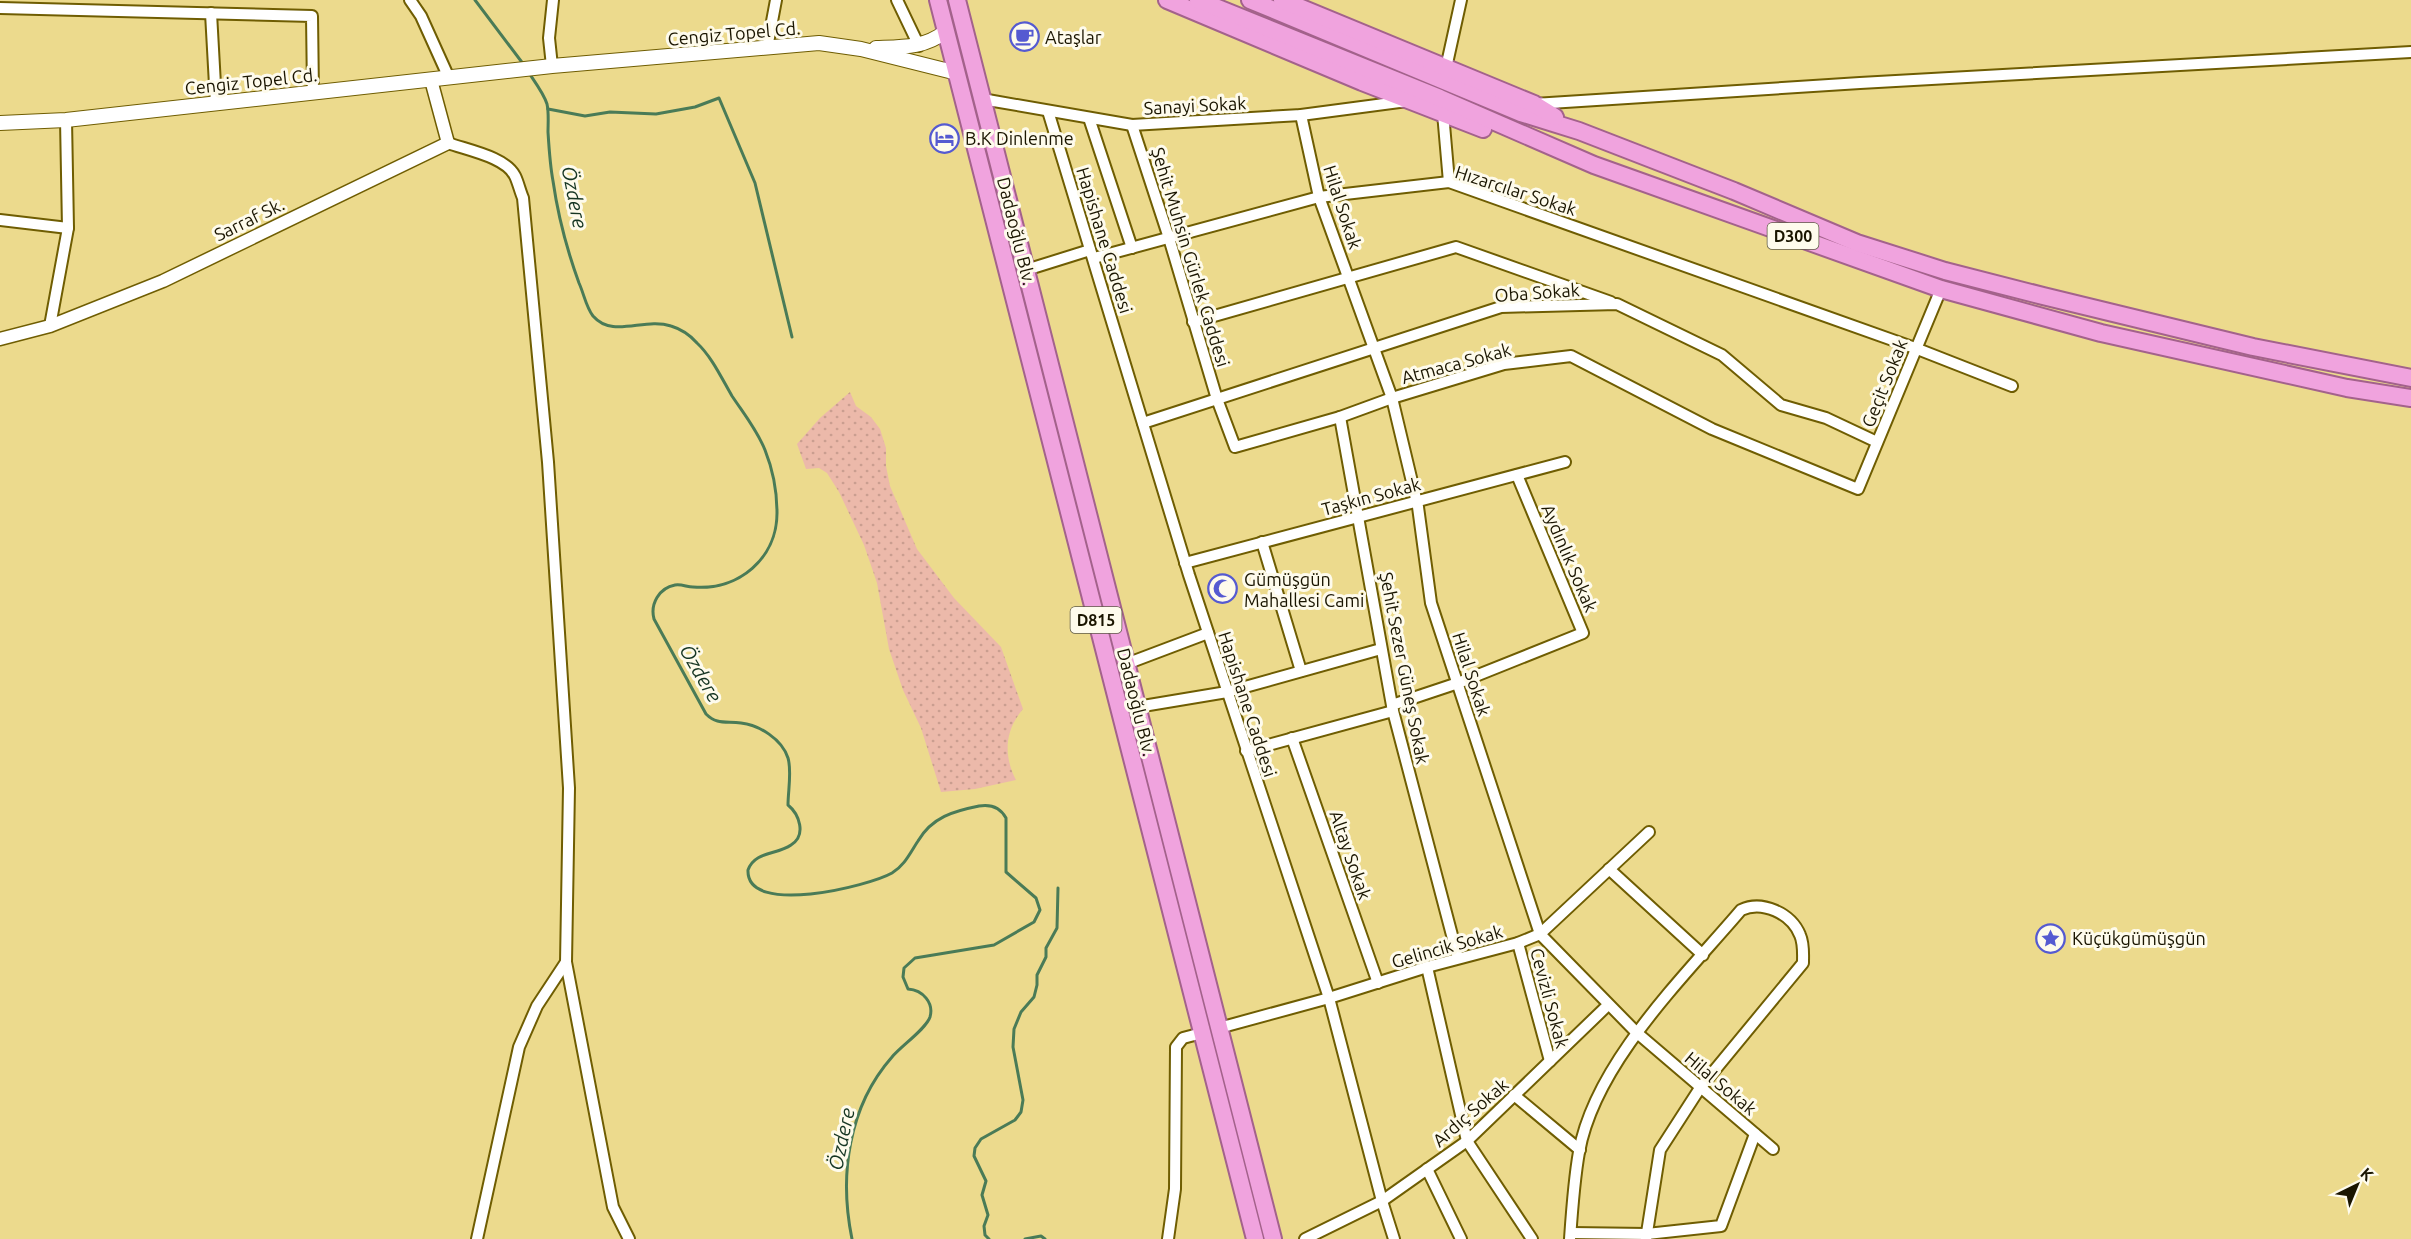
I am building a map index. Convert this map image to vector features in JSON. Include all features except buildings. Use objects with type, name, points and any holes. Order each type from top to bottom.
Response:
[{"type":"highway","name":"Dadaoğlu Blv.","points":[[938,0],[1255,1239]]},
{"type":"highway","name":"Dadaoğlu Blv.","points":[[957,0],[1273,1239]]},
{"type":"highway","points":[[1167,0],[1533,150],[1568,161],[1594,165]]},
{"type":"highway","name":"D300","points":[[1198,0],[1440,98],[1594,165],[1941,289],[2101,333],[2347,388],[2411,398]]},
{"type":"highway","name":"D300","points":[[1250,0],[1521,113],[1579,131],[1734,191],[1857,243],[1945,271],[2253,347],[2411,378]]},
{"type":"highway","points":[[1282,0],[1534,104],[1579,131]]},
{"type":"main road","points":[[861,49],[919,46],[933,42],[945,32]]},
{"type":"main road","name":"Cengiz Topel Cd.","points":[[0,123],[66,120],[545,67],[819,43],[861,49]]},
{"type":"main road","points":[[861,49],[957,73]]},
{"type":"street","points":[[169,12],[170,0]]},
{"type":"street","points":[[410,0],[421,16],[449,78]]},
{"type":"street","points":[[545,67],[553,0]]},
{"type":"street","points":[[767,48],[776,0]]},
{"type":"street","points":[[897,0],[919,46]]},
{"type":"street","points":[[1446,68],[1461,0]]},
{"type":"street","points":[[0,8],[312,16],[313,93]]},
{"type":"street","points":[[211,13],[216,103]]},
{"type":"street","points":[[1534,104],[2411,52]]},
{"type":"street","points":[[431,80],[448,143],[496,159],[506,165],[514,174],[523,198],[548,462],[569,788],[566,962],[613,1207],[628,1239]]},
{"type":"street","name":"Sanayi Sokak","points":[[982,99],[1132,125],[1300,116],[1412,101]]},
{"type":"street","name":"Hapishane Caddesi","points":[[1048,111],[1185,563],[1329,998],[1394,1239]]},
{"type":"street","points":[[1443,113],[1449,182]]},
{"type":"street","name":"Hilal Sokak","points":[[1300,116],[1319,197],[1392,398],[1417,501],[1431,603],[1540,934],[1636,1032],[1773,1149]]},
{"type":"street","points":[[1089,118],[1132,248]]},
{"type":"street","points":[[50,326],[68,228],[66,120]]},
{"type":"street","name":"Şehit Muhsin Gürlek Caddesi","points":[[1132,125],[1169,238],[1217,399]]},
{"type":"street","name":"Sarraf Sk.","points":[[0,339],[50,326],[163,281],[448,143]]},
{"type":"street","name":"Hızarcılar Sokak","points":[[1026,270],[1092,254],[1132,248],[1319,197],[1449,182],[1915,348],[2012,386]]},
{"type":"street","points":[[0,220],[68,228]]},
{"type":"street","points":[[1193,322],[1456,247],[1617,304]]},
{"type":"street","name":"Geçit Sokak","points":[[1858,489],[1941,289]]},
{"type":"street","name":"Oba Sokak","points":[[1143,423],[1501,307],[1617,304],[1722,355],[1781,405],[1826,418],[1877,442]]},
{"type":"street","name":"Atmaca Sokak","points":[[1217,399],[1235,447],[1340,417],[1392,398],[1504,364],[1571,356],[1712,429],[1858,489]]},
{"type":"street","name":"Şehit Sezer Güneş Sokak","points":[[1340,417],[1392,708],[1458,958]]},
{"type":"street","name":"Taşkın Sokak","points":[[1185,563],[1565,462]]},
{"type":"street","name":"Aydınlık Sokak","points":[[1246,751],[1392,708],[1583,633],[1517,475]]},
{"type":"street","points":[[1262,542],[1301,671]]},
{"type":"street","points":[[1126,664],[1208,633]]},
{"type":"street","points":[[1137,707],[1227,692],[1381,649]]},
{"type":"street","name":"Altay Sokak","points":[[1292,738],[1378,983]]},
{"type":"street","name":"Gelincik Sokak","points":[[1219,1028],[1329,998],[1458,958],[1518,943],[1540,934],[1649,832]]},
{"type":"street","points":[[1609,869],[1703,955]]},
{"type":"street","points":[[1647,1237],[1660,1150],[1700,1088],[1803,963],[1799,933],[1794,924],[1782,914],[1757,905],[1741,910],[1636,1032],[1598,1096],[1580,1150],[1570,1236],[1647,1237],[1721,1226],[1755,1134]]},
{"type":"street","name":"Cevizli Sokak","points":[[1518,943],[1550,1061]]},
{"type":"street","points":[[477,1239],[519,1047],[537,1006],[566,962]]},
{"type":"street","points":[[1427,967],[1467,1141],[1532,1239]]},
{"type":"street","name":"Ardıç Sokak","points":[[1305,1239],[1382,1201],[1467,1141],[1608,1005]]},
{"type":"street","points":[[1168,1239],[1174,1190],[1176,1047],[1183,1038],[1202,1033]]},
{"type":"street","points":[[1514,1095],[1580,1150]]},
{"type":"street","points":[[1427,1169],[1461,1239]]},
{"type":"shaded area","points":[[850,392],[856,406],[871,417],[880,429],[886,448],[886,466],[890,486],[917,549],[954,598],[1001,647],[1023,709],[1012,725],[1008,743],[1009,761],[1016,780],[975,789],[941,792],[921,728],[903,690],[889,649],[877,583],[864,545],[839,492],[827,473],[819,468],[806,469],[797,444],[820,418]]},
{"type":"waterway","name":"Özdere","points":[[475,0],[524,65]]},
{"type":"waterway","name":"Özdere","points":[[529,73],[547,104],[550,163],[557,207],[571,258],[593,316],[601,323],[610,326],[650,324],[671,326],[691,337],[712,361],[754,429],[770,465],[777,513],[775,529],[763,557],[740,577],[726,583],[710,587],[678,585],[664,589],[653,608],[654,619],[706,714],[718,721],[748,724],[762,730],[781,745],[788,758],[790,775],[788,805],[798,819],[799,836],[791,845],[761,856],[751,864],[748,870],[753,884],[766,892],[787,895],[836,890],[879,879],[900,866],[930,826],[944,816],[987,805],[998,809],[1006,818],[1006,872],[1036,898],[1040,910],[1034,922],[994,945],[915,958],[904,968],[903,977],[908,989],[923,995],[929,1002],[931,1012],[924,1027],[892,1057],[877,1077],[865,1098],[857,1120],[847,1167],[848,1215],[852,1239]]},
{"type":"waterway","points":[[548,109],[585,116],[610,112],[656,114],[695,107],[719,98],[755,183],[792,337]]},
{"type":"waterway","points":[[989,1239],[985,1235],[984,1226],[988,1215],[982,1195],[986,1181],[974,1156],[975,1148],[981,1139],[1015,1120],[1021,1112],[1023,1100],[1013,1047],[1014,1029],[1021,1012],[1034,997],[1037,975],[1046,957],[1046,948],[1057,928],[1058,888]]},
{"type":"waterway","points":[[1025,1239],[1041,1236],[1045,1239]]},
{"type":"place","name":"Ataşlar","points":[[1024,37]]},
{"type":"place","name":"B.K Dinlenme","points":[[944,138]]},
{"type":"place","name":"Gümüşgün Mahallesi Cami","points":[[1223,589]]},
{"type":"place","name":"Küçükgümüşgün","points":[[2051,938]]}]
